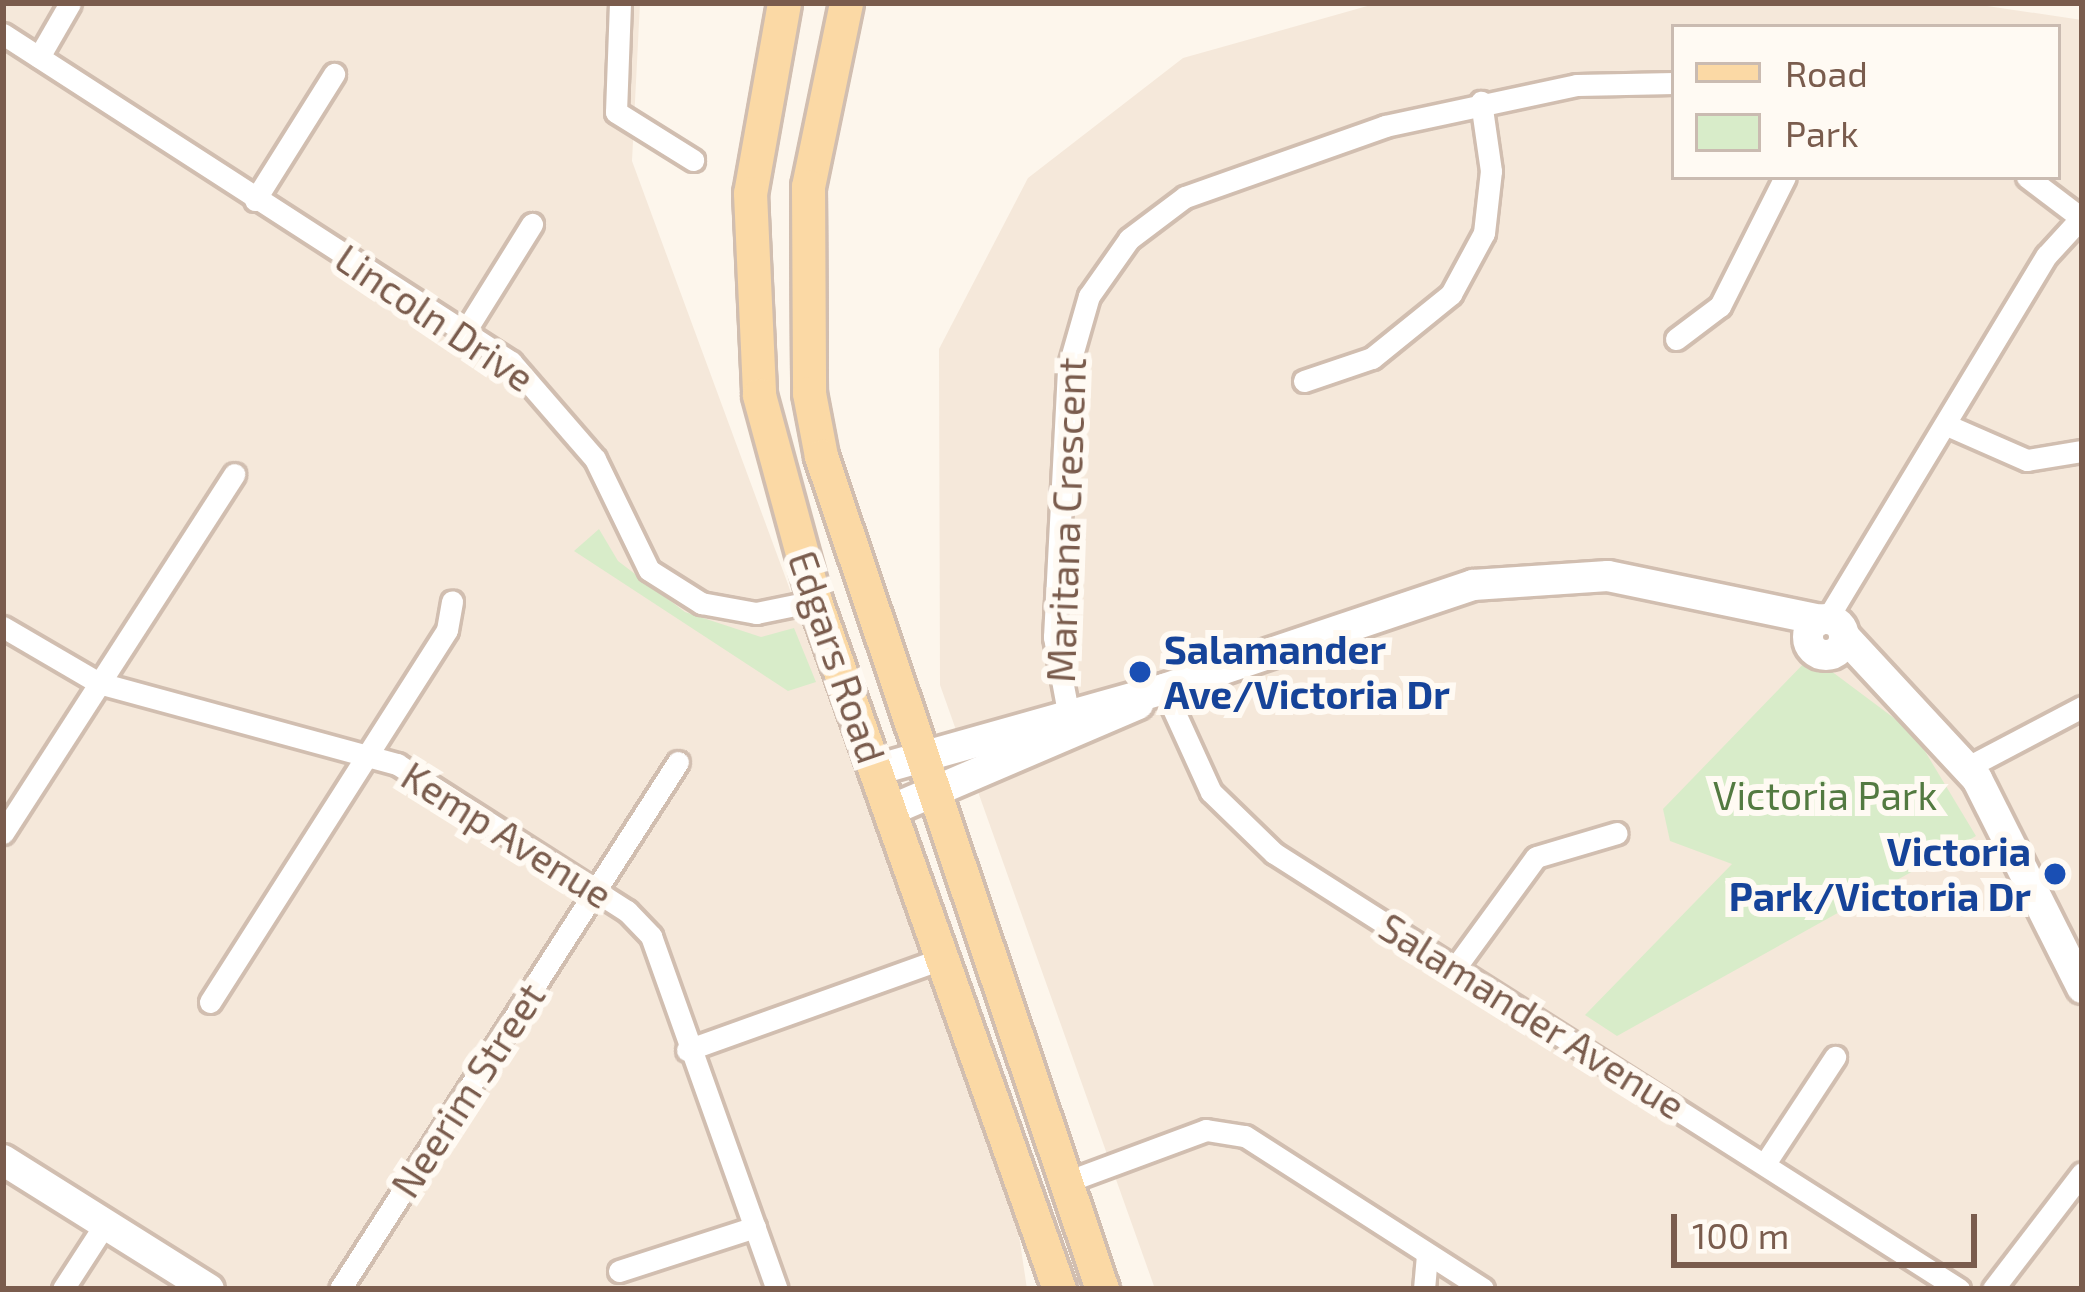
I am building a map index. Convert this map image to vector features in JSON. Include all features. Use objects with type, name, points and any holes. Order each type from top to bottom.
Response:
[{"type":"main road","name":"Edgars Road","points":[[784,3],[753,154],[751,299],[766,429],[815,601],[1059,1289]]},
{"type":"main road","name":"Edgars Road","points":[[846,3],[808,186],[809,393],[836,520],[1102,1289]]},
{"type":"street","points":[[38,57],[70,3]]},
{"type":"street","points":[[620,3],[616,112],[693,160]]},
{"type":"street","name":"Lincoln Drive","points":[[3,34],[255,200],[466,330],[554,401],[649,570],[701,603],[756,613],[815,601]]},
{"type":"street","points":[[255,200],[334,74]]},
{"type":"street","name":"Maritana Crescent","points":[[1070,719],[1054,653],[1068,369],[1080,318],[1115,256],[1185,197],[1481,102],[1671,83]]},
{"type":"street","points":[[1304,380],[1372,358],[1451,294],[1484,233],[1481,102]]},
{"type":"street","points":[[1676,338],[1720,306],[1783,180]]},
{"type":"street","points":[[1829,633],[1949,426],[2077,222],[2034,183]]},
{"type":"street","points":[[466,330],[532,224]]},
{"type":"street","points":[[1949,426],[2027,460],[2082,452]]},
{"type":"street","points":[[3,833],[234,474]]},
{"type":"street","points":[[876,770],[1070,719],[1473,585],[1608,576],[1752,606],[1829,633],[1891,682],[1972,773],[2082,988]]},
{"type":"street","points":[[210,1002],[447,630],[452,601]]},
{"type":"street","name":"Kemp Avenue","points":[[3,627],[99,683],[371,753],[596,890],[651,936],[687,1050],[777,1289]]},
{"type":"street","name":"Salamander Avenue","points":[[1164,689],[1195,766],[1232,818],[1455,968],[1960,1289]]},
{"type":"street","points":[[1972,773],[2020,740],[2082,707]]},
{"type":"street","points":[[890,810],[931,798],[1070,719]]},
{"type":"street","name":"Neerim Street","points":[[340,1289],[678,762]]},
{"type":"street","points":[[1455,968],[1536,857],[1617,832]]},
{"type":"street","points":[[687,1050],[944,958]]},
{"type":"street","points":[[1766,1162],[1835,1057]]},
{"type":"street","points":[[1066,1182],[1206,1130],[1245,1136],[1483,1289]]},
{"type":"street","points":[[3,1160],[208,1289]]},
{"type":"street","points":[[1993,1289],[2082,1173]]},
{"type":"street","points":[[63,1289],[105,1224]]},
{"type":"street","points":[[619,1271],[755,1227]]},
{"type":"street","points":[[1424,1289],[1427,1255]]},
{"type":"shaded area","points":[[3,3],[640,3],[632,161],[1013,1195],[1027,1289],[3,1289]]},
{"type":"shaded area","points":[[1378,3],[1967,3],[2082,20],[2082,1289],[1155,1289],[940,685],[939,349],[1028,178],[1183,58]]},
{"type":"green space","points":[[599,529],[618,561],[685,612],[761,637],[794,628],[816,682],[788,691],[574,551]]},
{"type":"green space","name":"Victoria Park","points":[[1811,656],[1914,733],[1976,836],[1617,1036],[1585,1015],[1732,864],[1670,841],[1663,809]]},
{"type":"place","name":"Salamander Ave/Victoria Dr","points":[[1140,672]]},
{"type":"place","name":"Victoria Park/Victoria Dr","points":[[2055,874]]}]
